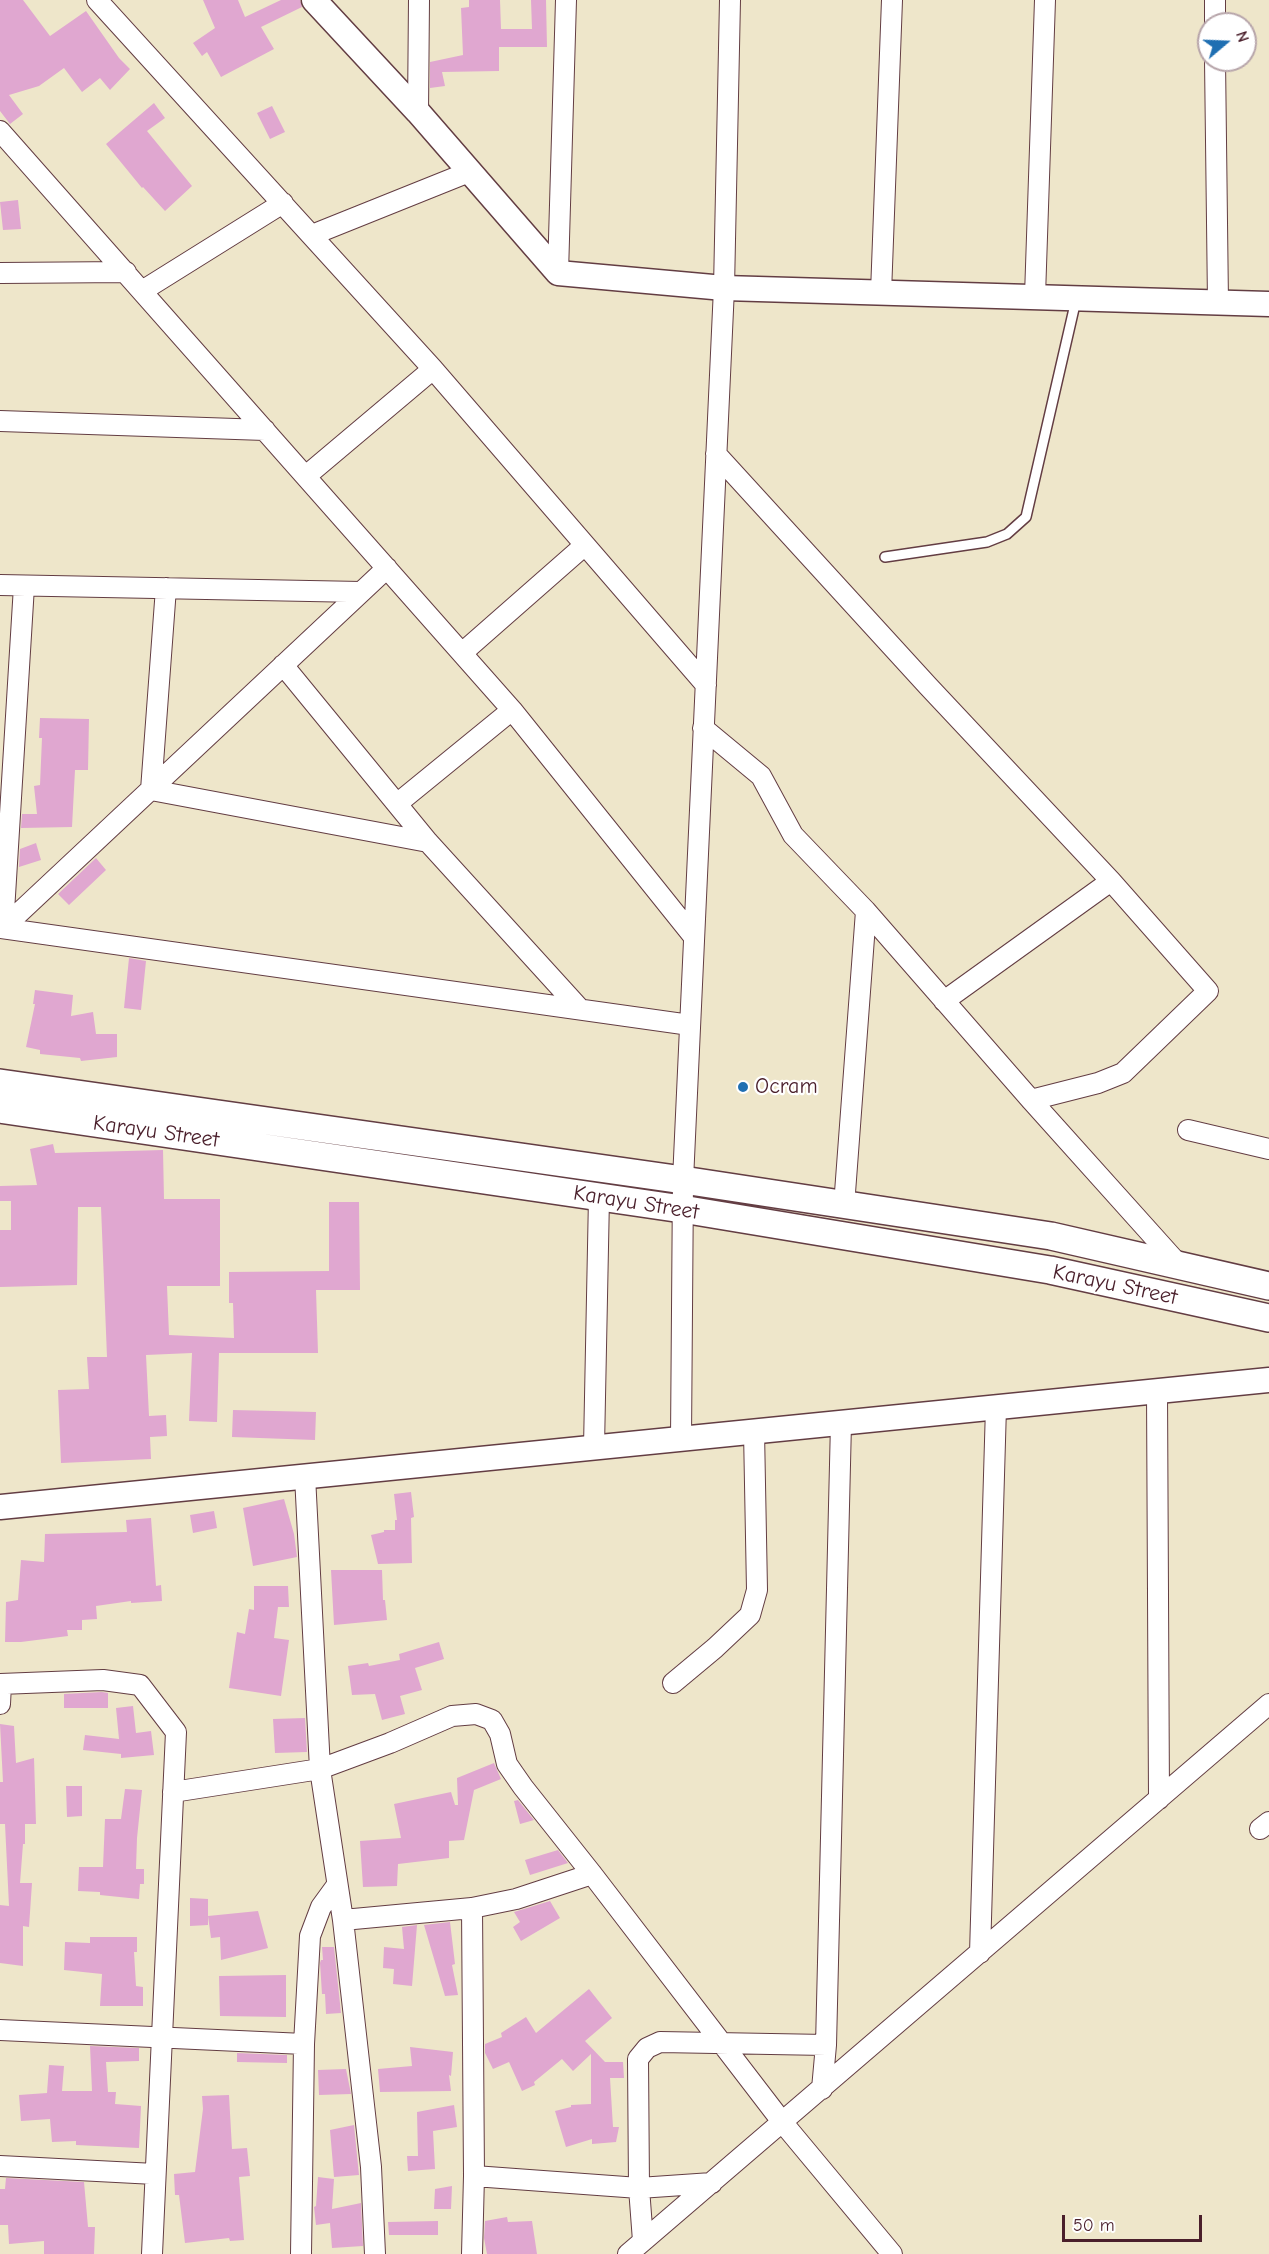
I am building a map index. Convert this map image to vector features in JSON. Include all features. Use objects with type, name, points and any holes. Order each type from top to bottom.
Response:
[{"type":"main road","name":"Karayu Street","points":[[0,1083],[683,1180],[1050,1236],[1269,1286]]},
{"type":"main road","name":"Karayu Street","points":[[0,1109],[682,1209],[1050,1270],[1269,1318]]},
{"type":"street","points":[[97,0],[433,369],[706,685]]},
{"type":"street","points":[[314,0],[418,112],[558,273],[724,288],[1269,304]]},
{"type":"street","points":[[418,0],[418,112]]},
{"type":"street","points":[[558,273],[566,0]]},
{"type":"street","points":[[681,1439],[682,1209],[724,288],[730,0]]},
{"type":"street","points":[[881,293],[892,0]]},
{"type":"street","points":[[1035,296],[1045,0]]},
{"type":"street","points":[[1215,72],[1218,303]]},
{"type":"street","points":[[0,131],[512,710],[694,937]]},
{"type":"street","points":[[312,235],[469,172]]},
{"type":"street","points":[[142,291],[283,203]]},
{"type":"street","points":[[0,273],[126,272]]},
{"type":"street","points":[[306,476],[433,369]]},
{"type":"street","points":[[0,421],[265,430]]},
{"type":"street","points":[[716,454],[928,687],[1111,881],[1208,991],[1123,1073],[1098,1083],[1031,1100]]},
{"type":"street","points":[[462,653],[585,545]]},
{"type":"street","points":[[2,928],[387,568]]},
{"type":"street","points":[[0,585],[361,592]]},
{"type":"street","points":[[2,928],[5,778],[24,586]]},
{"type":"street","points":[[151,790],[166,588]]},
{"type":"street","points":[[284,665],[428,842],[579,1008]]},
{"type":"street","points":[[398,803],[512,710]]},
{"type":"street","points":[[704,728],[761,776],[794,835],[866,911],[1180,1266]]},
{"type":"street","points":[[151,790],[428,842]]},
{"type":"street","points":[[944,1001],[1111,881]]},
{"type":"street","points":[[844,1206],[866,911]]},
{"type":"street","points":[[2,928],[690,1025]]},
{"type":"street","points":[[1188,1130],[1269,1149]]},
{"type":"street","points":[[594,1447],[600,1197]]},
{"type":"street","points":[[0,1507],[1269,1380]]},
{"type":"street","points":[[1157,1391],[1160,1799]]},
{"type":"street","points":[[980,1953],[996,1407]]},
{"type":"street","points":[[822,2088],[826,2045],[841,1423]]},
{"type":"street","points":[[673,1683],[750,1615],[757,1590],[754,1431]]},
{"type":"street","points":[[305,1476],[320,1768],[343,1920],[371,2167],[375,2254]]},
{"type":"street","points":[[0,1704],[0,1684],[103,1680],[140,1685],[176,1732],[152,2254]]},
{"type":"street","points":[[636,2248],[1269,1704]]},
{"type":"street","points":[[173,1792],[320,1768],[390,1743],[452,1716],[476,1714],[492,1720],[500,1734],[507,1764],[523,1787],[783,2123],[892,2254]]},
{"type":"street","points":[[343,1920],[472,1908],[516,1899],[592,1874]]},
{"type":"street","points":[[301,2254],[304,2044],[310,1936],[321,1907],[338,1885]]},
{"type":"street","points":[[472,1908],[474,2176],[472,2254]]},
{"type":"street","points":[[0,2030],[304,2044]]},
{"type":"street","points":[[636,2248],[639,2188],[638,2059],[647,2048],[660,2042],[723,2045],[826,2045]]},
{"type":"street","points":[[0,2166],[155,2174]]},
{"type":"street","points":[[474,2176],[639,2188],[712,2183]]},
{"type":"lane","points":[[885,558],[987,542],[1007,534],[1026,518],[1077,298]]},
{"type":"building","points":[[0,0],[23,0],[50,36],[86,11],[119,58],[130,69],[110,90],[100,78],[82,92],[64,68],[39,86],[9,95],[23,114],[10,124],[0,111]]},
{"type":"building","points":[[203,0],[238,0],[245,17],[281,0],[300,0],[302,7],[261,27],[274,49],[221,77],[207,52],[202,56],[193,43],[215,28]]},
{"type":"building","points":[[469,0],[500,0],[501,29],[532,29],[531,0],[546,0],[547,47],[499,47],[499,71],[442,72],[445,86],[430,88],[430,62],[463,55],[461,8],[469,7]]},
{"type":"building","points":[[154,103],[165,118],[147,131],[192,186],[165,211],[142,188],[106,144]]},
{"type":"building","points":[[272,106],[285,132],[270,139],[257,113]]},
{"type":"building","points":[[18,200],[21,229],[3,230],[0,202]]},
{"type":"building","points":[[40,718],[89,719],[88,770],[75,770],[72,827],[21,828],[22,814],[37,814],[34,786],[40,785],[42,738],[39,738]]},
{"type":"building","points":[[36,843],[41,860],[19,867],[20,849]]},
{"type":"building","points":[[96,858],[106,870],[69,905],[58,894]]},
{"type":"building","points":[[129,958],[146,961],[141,1010],[124,1008]]},
{"type":"building","points":[[35,990],[73,995],[71,1016],[93,1012],[96,1034],[117,1034],[117,1057],[81,1061],[80,1058],[40,1054],[40,1050],[26,1047],[35,1004],[33,1004]]},
{"type":"building","points":[[53,1144],[55,1153],[163,1150],[164,1199],[220,1199],[220,1286],[167,1286],[169,1335],[234,1338],[233,1303],[229,1303],[229,1272],[329,1271],[329,1202],[359,1202],[360,1290],[316,1290],[318,1353],[219,1353],[217,1422],[189,1421],[192,1353],[146,1355],[149,1416],[166,1415],[167,1436],[150,1437],[151,1459],[61,1463],[58,1390],[89,1389],[87,1357],[107,1357],[101,1207],[78,1207],[77,1285],[0,1287],[0,1230],[11,1230],[11,1201],[0,1201],[0,1186],[37,1185],[30,1149]]},
{"type":"building","points":[[233,1410],[316,1412],[315,1440],[232,1437]]},
{"type":"building","points":[[411,1492],[414,1517],[411,1518],[412,1563],[378,1564],[371,1535],[384,1532],[384,1530],[395,1530],[395,1520],[397,1520],[394,1494]]},
{"type":"building","points":[[284,1499],[294,1534],[297,1557],[253,1566],[243,1508]]},
{"type":"building","points":[[214,1511],[217,1528],[193,1533],[190,1515]]},
{"type":"building","points":[[151,1518],[156,1586],[161,1585],[162,1601],[131,1603],[131,1601],[96,1606],[97,1619],[82,1620],[82,1630],[67,1630],[68,1636],[5,1642],[6,1602],[18,1600],[21,1560],[44,1562],[45,1534],[127,1532],[126,1520]]},
{"type":"building","points":[[331,1570],[382,1570],[383,1600],[385,1600],[387,1620],[334,1625]]},
{"type":"building","points":[[254,1586],[288,1586],[289,1607],[278,1607],[274,1638],[289,1640],[281,1696],[229,1688],[237,1632],[245,1634],[249,1609],[254,1610]]},
{"type":"building","points":[[439,1642],[444,1659],[415,1668],[422,1690],[400,1696],[405,1714],[382,1720],[375,1694],[352,1695],[348,1666],[368,1663],[369,1666],[400,1660],[399,1654]]},
{"type":"building","points":[[108,1693],[108,1708],[64,1708],[64,1694]]},
{"type":"building","points":[[133,1706],[136,1733],[151,1731],[154,1755],[121,1758],[121,1754],[83,1750],[85,1735],[119,1739],[116,1708]]},
{"type":"building","points":[[305,1718],[307,1752],[275,1753],[273,1719]]},
{"type":"building","points":[[0,1724],[14,1726],[16,1763],[34,1758],[36,1824],[25,1824],[20,1883],[32,1883],[29,1927],[23,1926],[23,1966],[0,1963],[0,1905],[9,1906],[5,1824],[0,1824],[0,1782],[3,1782]]},
{"type":"building","points":[[494,1763],[501,1779],[474,1790],[464,1840],[449,1841],[449,1858],[398,1864],[397,1886],[363,1887],[360,1841],[401,1838],[394,1804],[451,1792],[455,1805],[458,1805],[457,1778]]},
{"type":"building","points":[[66,1786],[82,1786],[82,1816],[67,1817]]},
{"type":"building","points":[[125,1789],[142,1790],[136,1869],[144,1869],[144,1884],[140,1884],[139,1899],[100,1895],[100,1892],[78,1891],[79,1867],[103,1867],[105,1819],[121,1819]]},
{"type":"building","points":[[518,1800],[534,1820],[520,1824],[514,1801]]},
{"type":"building","points":[[558,1850],[568,1863],[530,1875],[525,1860]]},
{"type":"building","points":[[190,1898],[208,1899],[208,1925],[190,1926]]},
{"type":"building","points":[[550,1901],[560,1918],[521,1941],[513,1927],[520,1922],[514,1912]]},
{"type":"building","points":[[258,1911],[268,1948],[221,1960],[220,1937],[211,1938],[208,1916]]},
{"type":"building","points":[[450,1922],[455,1964],[452,1965],[458,1995],[445,1996],[424,1925]]},
{"type":"building","points":[[417,1925],[412,1986],[393,1984],[394,1969],[383,1968],[384,1947],[404,1949],[402,1927]]},
{"type":"building","points":[[90,1937],[137,1937],[137,1952],[134,1952],[136,1986],[143,1987],[143,2006],[100,2006],[102,1974],[64,1970],[65,1942],[90,1943]]},
{"type":"building","points":[[322,1947],[334,1947],[341,2013],[326,2014],[320,1963],[323,1960]]},
{"type":"building","points":[[286,1975],[286,2017],[220,2016],[219,1976]]},
{"type":"building","points":[[589,1989],[612,2018],[585,2041],[605,2062],[623,2062],[624,2078],[610,2078],[613,2127],[619,2127],[616,2142],[592,2144],[592,2139],[566,2147],[555,2111],[571,2107],[571,2105],[591,2104],[591,2054],[573,2071],[562,2059],[534,2082],[535,2085],[522,2091],[509,2062],[493,2069],[485,2053],[485,2044],[502,2037],[501,2033],[526,2017],[536,2033]]},
{"type":"building","points":[[90,2046],[139,2048],[139,2061],[106,2062],[108,2092],[116,2092],[115,2104],[141,2106],[139,2148],[76,2145],[76,2141],[52,2142],[50,2119],[21,2121],[19,2095],[47,2093],[49,2065],[64,2066],[62,2091],[92,2091]]},
{"type":"building","points":[[410,2047],[453,2052],[451,2076],[449,2075],[451,2091],[380,2092],[378,2069],[412,2066]]},
{"type":"building","points":[[237,2053],[287,2055],[287,2063],[237,2062]]},
{"type":"building","points":[[346,2069],[351,2094],[319,2095],[318,2070]]},
{"type":"building","points":[[229,2095],[232,2149],[247,2148],[250,2176],[239,2177],[244,2240],[230,2241],[229,2238],[185,2243],[179,2195],[175,2195],[174,2174],[195,2172],[203,2109],[202,2096]]},
{"type":"building","points":[[454,2105],[457,2127],[433,2131],[435,2169],[408,2171],[407,2156],[418,2156],[417,2112]]},
{"type":"building","points":[[354,2125],[359,2175],[334,2177],[330,2130]]},
{"type":"building","points":[[318,2177],[334,2179],[332,2209],[361,2203],[363,2246],[332,2248],[330,2223],[316,2225],[314,2207],[316,2206]]},
{"type":"building","points":[[6,2178],[84,2182],[88,2227],[95,2227],[94,2254],[44,2254],[44,2241],[9,2244],[8,2225],[0,2225],[0,2189],[5,2189]]},
{"type":"building","points":[[452,2186],[451,2209],[434,2209],[435,2189]]},
{"type":"building","points":[[507,2217],[508,2222],[532,2221],[537,2254],[487,2254],[484,2238],[485,2221]]},
{"type":"building","points":[[438,2221],[438,2235],[389,2235],[388,2222]]},
{"type":"place","name":"Ocram","points":[[743,1087]]}]
